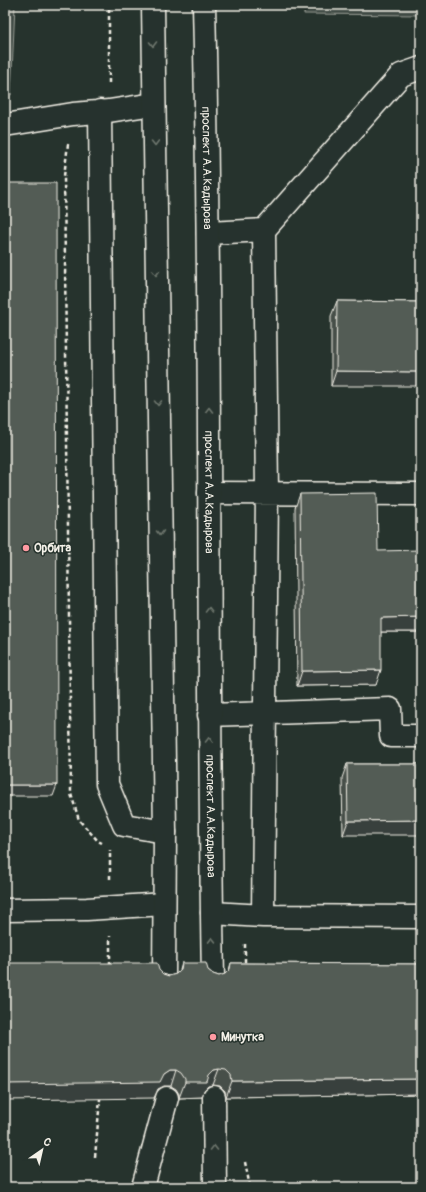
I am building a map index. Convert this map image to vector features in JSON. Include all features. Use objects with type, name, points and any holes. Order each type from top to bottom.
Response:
[{"type":"main road","points":[[153,5],[165,832],[164,979]]},
{"type":"main road","name":"проспект А.А.Кадырова","points":[[204,5],[208,233],[209,715],[213,979]]},
{"type":"main road","points":[[264,916],[267,492],[264,230],[401,75],[421,68]]},
{"type":"main road","points":[[5,125],[73,114],[109,111],[154,104]]},
{"type":"main road","points":[[100,111],[107,784],[124,825],[165,832]]},
{"type":"main road","points":[[208,233],[264,230]]},
{"type":"main road","points":[[209,493],[267,492],[421,494]]},
{"type":"main road","points":[[209,715],[390,709],[391,736],[421,736]]},
{"type":"main road","points":[[5,910],[87,909],[164,904]]},
{"type":"main road","points":[[212,913],[264,916],[421,918]]},
{"type":"main road","points":[[214,1097],[215,1186]]},
{"type":"main road","points":[[143,1187],[167,1098],[158,1187]]},
{"type":"path","points":[[73,114],[64,176],[71,794],[79,820],[98,841],[104,844]]},
{"type":"path","points":[[95,1156],[100,1099]]},
{"type":"shaded area","points":[[5,5],[15,5],[11,95],[5,95]]},
{"type":"shaded area","points":[[304,5],[421,5],[421,15],[304,14]]},
{"type":"building","points":[[5,183],[56,183],[57,785],[5,785]]},
{"type":"building","points":[[337,301],[421,302],[421,372],[336,371]]},
{"type":"building","points":[[377,493],[378,551],[421,550],[421,617],[381,618],[381,670],[302,671],[300,494]]},
{"type":"building","points":[[347,764],[421,764],[421,820],[348,821]]},
{"type":"building","name":"Минутка","points":[[5,963],[157,963],[159,970],[163,974],[169,976],[176,974],[181,969],[182,963],[206,963],[208,970],[219,976],[225,974],[230,969],[231,963],[421,964],[421,1079],[232,1081],[231,1075],[226,1070],[219,1069],[214,1070],[209,1075],[207,1082],[185,1082],[185,1079],[181,1073],[176,1070],[170,1070],[164,1074],[160,1082],[5,1084]]},
{"type":"place","name":"Орбита","points":[[26,548]]},
{"type":"place","name":"Минутка","points":[[213,1037]]}]
